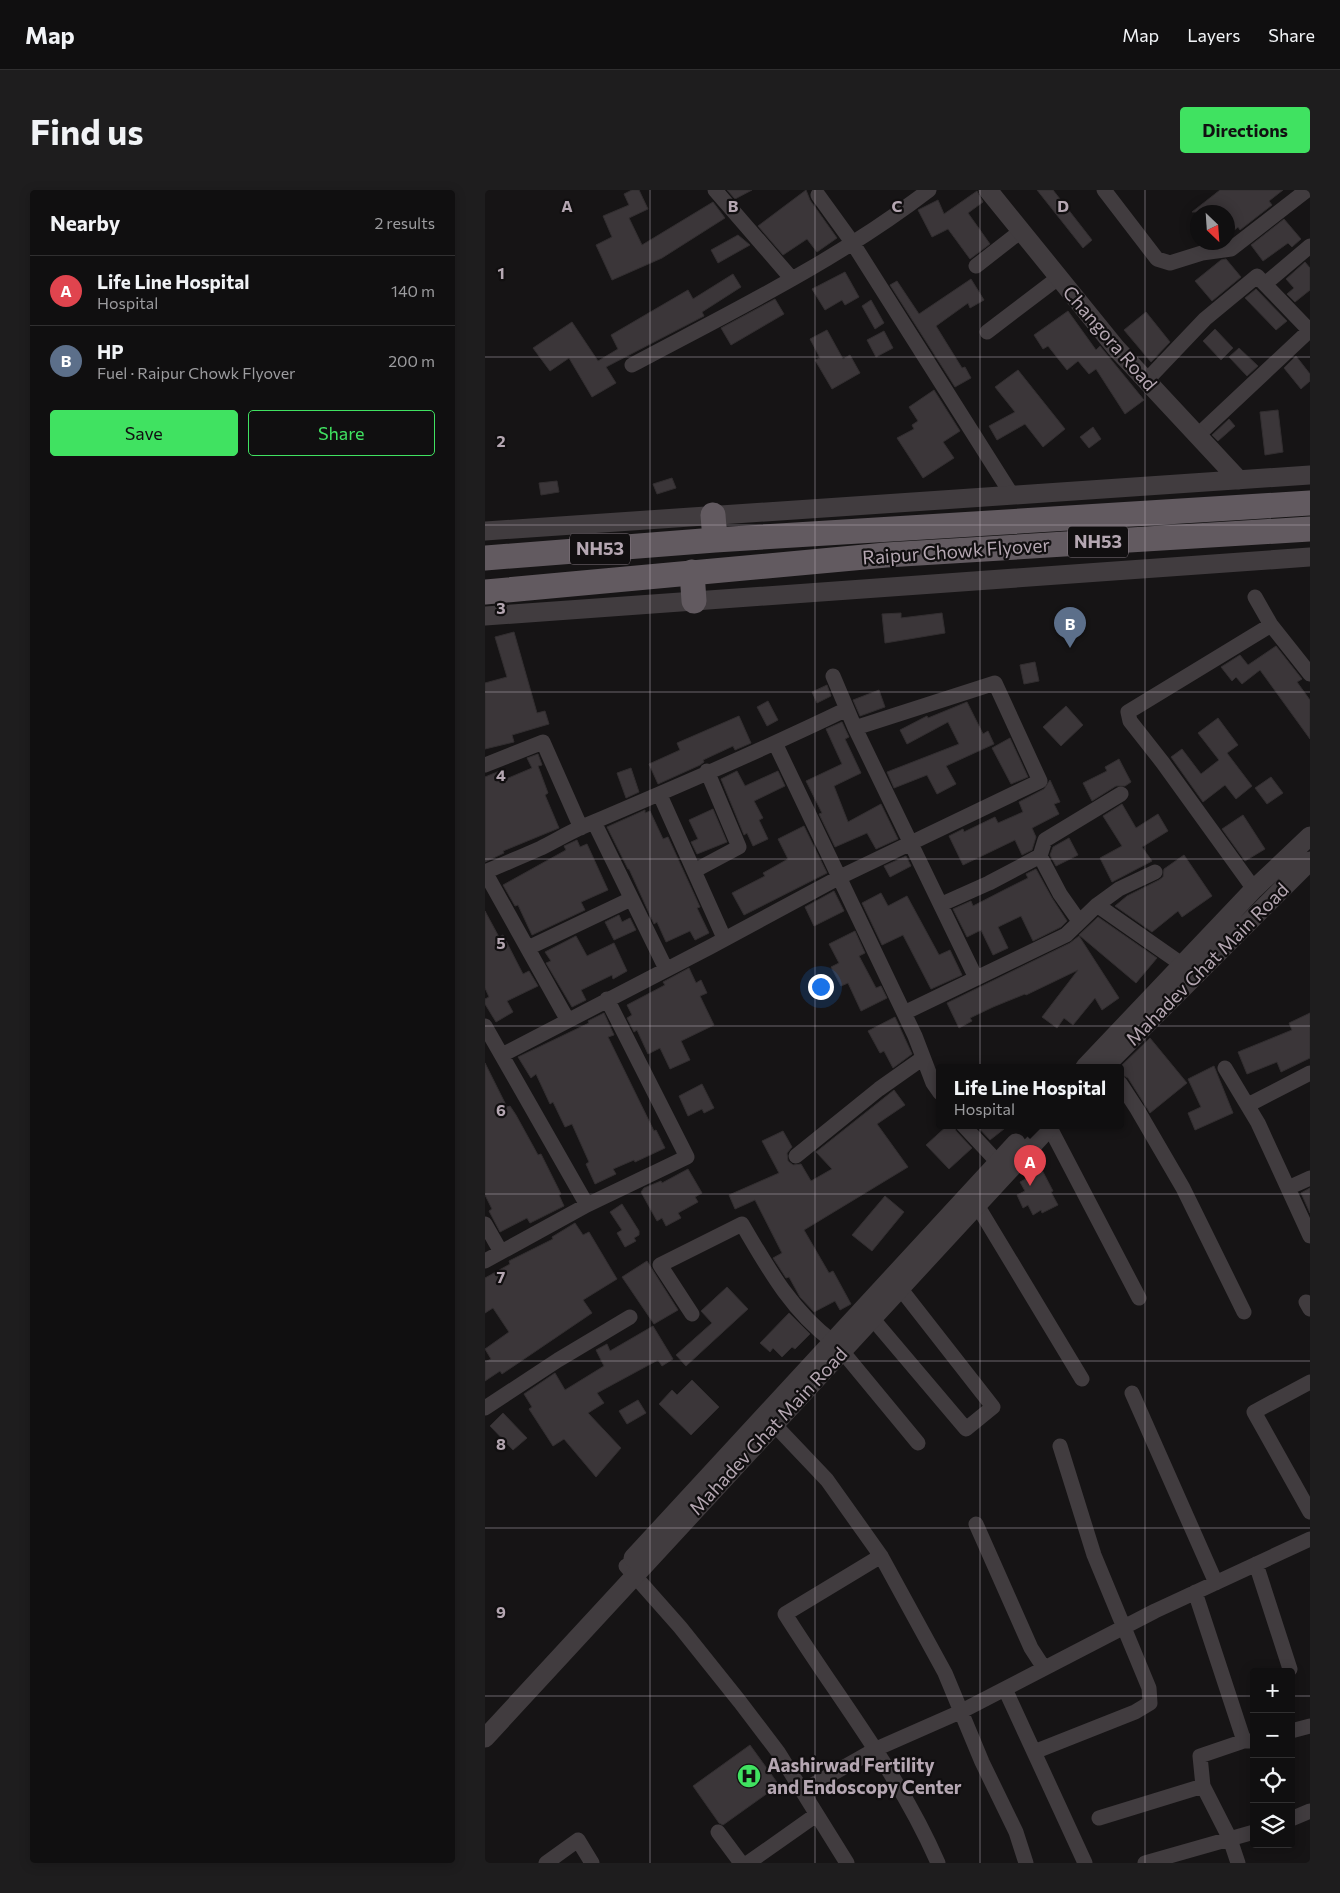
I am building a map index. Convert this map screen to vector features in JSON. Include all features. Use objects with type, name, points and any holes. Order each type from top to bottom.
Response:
[{"type":"highway","name":"Raipur Chowk Flyover","points":[[715,540],[1310,503]]},
{"type":"highway","points":[[713,515],[715,540]]},
{"type":"highway","name":"Raipur Chowk Flyover","points":[[692,572],[886,556],[1310,529]]},
{"type":"highway","name":"NH53","points":[[485,558],[715,540]]},
{"type":"highway","points":[[692,572],[694,601]]},
{"type":"highway","name":"NH53","points":[[485,592],[692,572]]},
{"type":"street","points":[[715,190],[791,279]]},
{"type":"street","points":[[632,365],[791,279],[902,211],[929,190]]},
{"type":"street","name":"Changora Road","points":[[988,190],[1058,278],[1146,381],[1239,480]]},
{"type":"street","points":[[1104,190],[1157,259],[1170,263],[1201,253],[1231,249],[1291,195],[1307,190]]},
{"type":"street","points":[[818,195],[852,242],[1012,495]]},
{"type":"street","points":[[976,266],[1021,231]]},
{"type":"street","points":[[1265,284],[1310,246]]},
{"type":"street","points":[[1146,381],[1205,319],[1257,276],[1310,330],[1197,436]]},
{"type":"street","points":[[987,332],[1058,278]]},
{"type":"street","points":[[485,531],[1310,475]]},
{"type":"street","points":[[485,616],[1310,557]]},
{"type":"street","points":[[1255,597],[1271,625],[1310,674]]},
{"type":"street","points":[[1254,889],[1163,763],[1130,722],[1127,712],[1271,625]]},
{"type":"street","points":[[833,676],[855,728],[942,904],[976,978]]},
{"type":"street","points":[[502,1054],[840,877],[1040,781],[995,683],[855,728]]},
{"type":"street","points":[[567,1019],[485,872],[543,847],[587,825],[660,796],[707,772],[847,709]]},
{"type":"street","points":[[485,765],[543,742],[587,825],[631,899],[666,969]]},
{"type":"street","points":[[775,743],[904,1013],[936,1087]]},
{"type":"street","points":[[694,871],[739,847],[707,772]]},
{"type":"street","points":[[942,904],[989,883],[1040,856],[1045,840],[1121,794]]},
{"type":"street","points":[[660,796],[724,938]]},
{"type":"street","points":[[1097,905],[1189,969],[1254,889],[1310,836]]},
{"type":"street","points":[[1040,856],[1060,894],[1079,921]]},
{"type":"street","name":"Mahadev Ghat Main Road","points":[[1099,1064],[1189,969],[1310,861]]},
{"type":"street","points":[[904,1013],[1066,935],[1097,905],[1119,889],[1155,872]]},
{"type":"street","points":[[527,948],[631,899]]},
{"type":"street","points":[[485,1260],[587,1205],[687,1157],[607,999]]},
{"type":"street","points":[[485,1026],[587,1205]]},
{"type":"street","points":[[796,1156],[879,1089],[923,1058]]},
{"type":"street","points":[[1225,1068],[1258,1123],[1310,1236]]},
{"type":"street","points":[[1248,1105],[1310,1073]]},
{"type":"street","points":[[1124,1089],[1183,1188],[1244,1312]]},
{"type":"street","points":[[837,1346],[1003,1168],[967,1129]]},
{"type":"street","name":"Mahadev Ghat Main Road","points":[[485,1738],[631,1571],[769,1419],[837,1346],[872,1318],[977,1204],[1003,1168],[1040,1129]]},
{"type":"street","points":[[1046,1129],[1139,1298]]},
{"type":"street","points":[[1288,1188],[1310,1178]]},
{"type":"street","points":[[977,1204],[1082,1379]]},
{"type":"street","points":[[485,1224],[501,1252]]},
{"type":"street","points":[[692,1314],[660,1265],[742,1224],[782,1291],[815,1328],[837,1346],[918,1442]]},
{"type":"street","points":[[872,1318],[967,1429],[993,1408],[900,1288]]},
{"type":"street","points":[[485,1408],[630,1317]]},
{"type":"street","points":[[1310,1382],[1254,1412],[1310,1512]]},
{"type":"street","points":[[1132,1393],[1216,1583]]},
{"type":"street","points":[[769,1419],[827,1480],[881,1556],[941,1664],[960,1712],[1016,1832],[1026,1863]]},
{"type":"street","points":[[1034,1752],[1135,1712],[1150,1702],[1149,1688],[1094,1555],[1059,1446]]},
{"type":"street","points":[[976,1524],[1031,1648],[1044,1668]]},
{"type":"street","points":[[802,1791],[876,1749],[960,1712],[1124,1627],[1310,1539]]},
{"type":"street","points":[[881,1556],[785,1614],[847,1710],[895,1778],[938,1863]]},
{"type":"street","points":[[1256,1564],[1290,1668]]},
{"type":"street","points":[[485,1719],[631,1571],[740,1702],[778,1752],[847,1863]]},
{"type":"street","points":[[1195,1592],[1249,1741],[1200,1756],[1203,1786],[1230,1839],[1238,1863]]},
{"type":"street","points":[[1005,1689],[1085,1863]]},
{"type":"street","points":[[1295,1730],[1310,1726]]},
{"type":"street","points":[[1099,1818],[1203,1786]]},
{"type":"street","points":[[1295,1817],[1310,1811]]},
{"type":"street","points":[[748,1863],[817,1815]]},
{"type":"street","points":[[718,1832],[741,1863]]},
{"type":"street","points":[[1145,1863],[1250,1833]]},
{"type":"street","points":[[547,1863],[578,1840],[592,1863]]},
{"type":"building","points":[[632,190],[639,190],[648,209],[629,218],[642,245],[713,202],[725,218],[662,258],[612,280],[596,245],[612,237],[603,216],[629,205],[624,194]]},
{"type":"building","points":[[727,190],[752,190],[735,199]]},
{"type":"building","points":[[806,190],[810,200],[837,238],[817,252],[807,239],[783,255],[758,226]]},
{"type":"building","points":[[1037,190],[1053,190],[1092,240],[1083,248]]},
{"type":"building","points":[[1220,190],[1283,190],[1269,201],[1272,205],[1240,230],[1238,227],[1235,229],[1235,205],[1201,205]]},
{"type":"building","points":[[977,191],[983,202],[968,213],[990,244],[970,259],[948,229],[932,237],[918,210],[938,200],[944,214]]},
{"type":"building","points":[[1284,219],[1301,239],[1292,247],[1288,243],[1263,261],[1251,245]]},
{"type":"building","points":[[738,235],[750,245],[718,263],[711,250]]},
{"type":"building","points":[[1226,259],[1241,277],[1212,301],[1195,281],[1221,260]]},
{"type":"building","points":[[1305,262],[1310,268],[1310,290],[1295,302],[1287,294],[1294,288],[1286,279]]},
{"type":"building","points":[[845,272],[859,297],[845,305],[842,300],[825,310],[812,289]]},
{"type":"building","points":[[733,274],[741,287],[702,312],[704,316],[606,367],[616,383],[592,397],[569,358],[550,371],[533,348],[572,322],[598,361],[618,349],[611,335],[688,290],[693,299]]},
{"type":"building","points":[[971,279],[984,300],[970,308],[968,303],[936,326],[962,368],[965,367],[971,378],[955,387],[890,285],[897,281],[919,314]]},
{"type":"building","points":[[1256,289],[1287,321],[1276,330],[1245,298]]},
{"type":"building","points":[[775,299],[784,314],[731,345],[721,328]]},
{"type":"building","points":[[871,300],[884,323],[875,329],[862,306]]},
{"type":"building","points":[[1068,311],[1096,350],[1100,346],[1144,400],[1125,414],[1096,369],[1089,374],[1078,361],[1067,370],[1048,346],[1043,349],[1034,335]]},
{"type":"building","points":[[1146,312],[1170,342],[1151,362],[1124,330]]},
{"type":"building","points":[[1215,329],[1233,348],[1221,360],[1203,341]]},
{"type":"building","points":[[827,330],[843,359],[850,355],[860,373],[832,389],[815,360],[820,358],[810,339]]},
{"type":"building","points":[[884,331],[893,348],[876,357],[867,340]]},
{"type":"building","points":[[1239,348],[1258,366],[1247,376],[1229,357]]},
{"type":"building","points":[[1296,356],[1310,374],[1310,381],[1301,389],[1284,368]]},
{"type":"building","points":[[1018,370],[1065,429],[1043,447],[1025,424],[997,440],[989,426],[1015,412],[995,387]]},
{"type":"building","points":[[934,390],[960,431],[943,442],[954,458],[923,478],[897,438],[914,429],[912,425],[918,421],[909,407]]},
{"type":"building","points":[[1278,410],[1283,452],[1265,455],[1260,412]]},
{"type":"building","points":[[1229,419],[1235,426],[1218,441],[1212,435]]},
{"type":"building","points":[[1093,427],[1101,439],[1089,448],[1080,437]]},
{"type":"building","points":[[672,478],[676,488],[657,494],[653,484]]},
{"type":"building","points":[[557,481],[559,492],[541,495],[539,483]]},
{"type":"building","points":[[901,613],[901,618],[942,613],[945,633],[885,643],[882,614]]},
{"type":"building","points":[[514,632],[537,713],[545,711],[549,724],[512,735],[514,742],[485,749],[485,683],[507,677],[495,637]]},
{"type":"building","points":[[1276,646],[1302,679],[1297,682],[1310,700],[1310,739],[1260,670],[1242,684],[1236,677],[1232,681],[1221,667],[1240,655],[1248,665]]},
{"type":"building","points":[[1035,662],[1039,681],[1024,684],[1020,665]]},
{"type":"building","points":[[827,685],[831,696],[817,703],[812,692]]},
{"type":"building","points":[[879,690],[885,707],[860,716],[853,700]]},
{"type":"building","points":[[768,701],[778,720],[767,726],[757,707]]},
{"type":"building","points":[[967,702],[983,734],[988,731],[994,744],[946,766],[956,784],[937,794],[927,775],[894,788],[887,772],[959,744],[948,722],[907,744],[900,730],[927,716],[928,718]]},
{"type":"building","points":[[1066,706],[1083,725],[1061,746],[1043,727]]},
{"type":"building","points":[[739,716],[751,743],[735,750],[733,746],[703,760],[704,762],[700,765],[658,784],[649,764],[680,750],[677,743]]},
{"type":"building","points":[[1218,718],[1238,745],[1227,753],[1252,786],[1236,799],[1225,785],[1203,802],[1171,757],[1182,749],[1201,774],[1219,760],[1198,733]]},
{"type":"building","points":[[842,722],[849,737],[845,739],[861,773],[834,786],[848,822],[881,804],[898,839],[876,849],[867,833],[835,847],[819,814],[822,813],[806,781],[842,764],[826,729]]},
{"type":"building","points":[[1010,738],[1028,777],[1011,784],[992,748]]},
{"type":"building","points":[[538,754],[542,765],[538,766],[548,793],[545,795],[559,828],[503,851],[504,853],[485,862],[485,777],[502,770],[506,779],[532,768],[527,758]]},
{"type":"building","points":[[1119,759],[1131,782],[1125,786],[1116,786],[1092,801],[1083,783],[1107,771],[1105,767]]},
{"type":"building","points":[[631,768],[639,792],[626,798],[617,773]]},
{"type":"building","points":[[737,771],[745,786],[778,771],[785,786],[754,801],[763,818],[759,820],[768,839],[753,846],[747,833],[744,835],[721,779]]},
{"type":"building","points":[[1271,777],[1283,793],[1267,804],[1255,788]]},
{"type":"building","points":[[1050,780],[1060,802],[1054,804],[1059,814],[1032,828],[1036,837],[1032,850],[1022,855],[1015,840],[963,865],[949,836],[963,829],[964,832],[995,817],[998,823],[1023,812],[1019,802],[1044,789]]},
{"type":"building","points":[[1122,804],[1136,828],[1158,814],[1168,831],[1142,847],[1152,861],[1112,882],[1100,858],[1122,846],[1103,816]]},
{"type":"building","points":[[713,809],[727,842],[697,854],[691,842],[698,839],[689,820]]},
{"type":"building","points":[[645,810],[645,813],[650,811],[663,839],[668,837],[700,907],[697,908],[709,933],[695,940],[690,931],[666,942],[657,922],[654,924],[607,827]]},
{"type":"building","points":[[1243,815],[1265,849],[1245,861],[1222,829]]},
{"type":"building","points":[[804,826],[827,873],[744,915],[732,893],[765,876],[763,873],[788,859],[778,839]]},
{"type":"building","points":[[1069,838],[1078,855],[1056,866],[1050,855],[1053,847]]},
{"type":"building","points":[[577,840],[580,847],[587,844],[608,890],[581,902],[585,910],[532,935],[518,905],[515,906],[503,885],[566,850],[564,846]]},
{"type":"building","points":[[1184,855],[1212,896],[1182,917],[1178,911],[1152,932],[1115,906],[1127,896],[1159,880],[1163,877],[1164,869]]},
{"type":"building","points":[[906,856],[911,866],[890,877],[884,866]]},
{"type":"building","points":[[1036,869],[1067,921],[1061,927],[1033,941],[1021,916],[998,927],[1008,948],[993,955],[981,930],[967,937],[953,909],[971,901],[973,906],[1028,878],[1026,874]]},
{"type":"building","points":[[834,891],[844,911],[814,926],[805,907]]},
{"type":"building","points":[[881,893],[888,906],[907,896],[939,955],[950,950],[962,975],[931,989],[903,935],[882,945],[862,903]]},
{"type":"building","points":[[485,911],[499,937],[503,935],[523,974],[529,971],[538,986],[507,1001],[513,1012],[496,1022],[485,1004],[485,999],[489,997],[485,988]]},
{"type":"building","points":[[619,915],[622,922],[630,918],[636,930],[614,940],[605,922]]},
{"type":"building","points":[[1098,917],[1157,958],[1136,983],[1079,935]]},
{"type":"building","points":[[855,931],[865,953],[859,956],[876,988],[881,986],[887,998],[861,1011],[848,983],[841,986],[831,967],[839,963],[829,944]]},
{"type":"building","points":[[576,936],[587,956],[614,943],[627,971],[613,979],[612,975],[581,990],[586,1000],[572,1007],[546,963],[551,961],[545,952]]},
{"type":"building","points":[[1079,936],[1119,998],[1102,1010],[1095,998],[1073,1025],[1064,1018],[1057,1028],[1042,1017],[1078,970],[1026,995],[970,1018],[972,1021],[959,1028],[947,1003],[1070,943]]},
{"type":"building","points":[[689,968],[696,983],[701,980],[707,993],[700,996],[714,1025],[681,1041],[690,1060],[670,1069],[660,1048],[648,1054],[637,1030],[634,1032],[627,1018],[632,1015],[627,1005],[665,985],[663,982]]},
{"type":"building","points":[[604,1013],[614,1035],[608,1037],[654,1131],[656,1130],[665,1148],[635,1162],[634,1160],[613,1169],[616,1174],[595,1184],[586,1164],[589,1162],[572,1124],[565,1127],[553,1102],[550,1104],[536,1074],[531,1078],[518,1057],[589,1023],[588,1021]]},
{"type":"building","points":[[1310,1013],[1310,1058],[1281,1072],[1277,1062],[1247,1074],[1238,1052],[1292,1030],[1289,1023]]},
{"type":"building","points":[[895,1017],[912,1054],[893,1068],[884,1051],[880,1053],[868,1031]]},
{"type":"building","points":[[1150,1038],[1187,1083],[1150,1113],[1128,1078],[1124,1076],[1123,1064]]},
{"type":"building","points":[[485,1063],[507,1107],[510,1106],[516,1115],[538,1155],[541,1154],[561,1194],[559,1195],[564,1206],[530,1223],[527,1218],[500,1232],[489,1211],[492,1209],[485,1195]]},
{"type":"building","points":[[1214,1066],[1233,1113],[1195,1130],[1188,1113],[1201,1107],[1188,1079]]},
{"type":"building","points":[[702,1084],[714,1108],[704,1113],[702,1109],[688,1116],[679,1096]]},
{"type":"building","points":[[894,1090],[905,1105],[877,1124],[908,1167],[804,1230],[829,1273],[833,1271],[851,1304],[840,1310],[835,1301],[814,1312],[800,1297],[789,1277],[786,1278],[773,1258],[782,1253],[755,1200],[735,1209],[729,1195],[779,1173],[762,1141],[783,1131],[792,1147],[787,1153],[788,1161],[793,1165],[801,1164],[811,1181],[832,1169],[816,1152]]},
{"type":"building","points":[[944,1129],[955,1129],[972,1148],[949,1169],[926,1145]]},
{"type":"building","points":[[980,1129],[1004,1129],[990,1140]]},
{"type":"building","points":[[688,1169],[702,1193],[695,1197],[698,1202],[678,1213],[681,1218],[666,1226],[662,1218],[657,1221],[641,1192],[644,1188],[661,1181],[662,1183]]},
{"type":"building","points":[[1042,1170],[1058,1205],[1042,1213],[1041,1210],[1033,1215],[1028,1205],[1023,1208],[1017,1195],[1025,1191],[1020,1182]]},
{"type":"building","points":[[1310,1188],[1310,1213],[1301,1193]]},
{"type":"building","points":[[885,1196],[904,1212],[872,1251],[852,1235]]},
{"type":"building","points":[[622,1204],[639,1231],[639,1235],[634,1238],[636,1241],[625,1247],[617,1233],[622,1230],[610,1212]]},
{"type":"building","points":[[575,1223],[583,1235],[589,1232],[617,1279],[583,1300],[592,1313],[502,1374],[500,1371],[485,1381],[485,1362],[491,1359],[485,1349],[509,1332],[493,1308],[485,1313],[485,1278],[510,1264],[509,1261],[553,1239],[552,1237]]},
{"type":"building","points":[[647,1261],[678,1310],[654,1324],[622,1277]]},
{"type":"building","points":[[727,1287],[748,1309],[686,1366],[676,1355],[712,1323],[701,1311]]},
{"type":"building","points":[[789,1313],[810,1334],[795,1349],[792,1347],[782,1357],[773,1348],[770,1352],[760,1343]]},
{"type":"building","points":[[653,1326],[673,1359],[662,1366],[658,1360],[597,1393],[604,1403],[588,1413],[621,1448],[596,1477],[564,1439],[553,1446],[529,1409],[532,1407],[524,1394],[555,1373],[565,1390],[604,1366],[596,1350],[607,1344],[610,1351]]},
{"type":"building","points":[[692,1380],[719,1407],[691,1435],[659,1404],[672,1390],[677,1395]]},
{"type":"building","points":[[638,1400],[646,1413],[627,1424],[619,1411]]},
{"type":"building","points":[[503,1413],[527,1438],[513,1450],[490,1426]]},
{"type":"building","points":[[750,1745],[779,1785],[723,1825],[719,1823],[693,1786]]},
{"type":"place","name":"HP","points":[[1070,648]]},
{"type":"place","name":"Life Line Hospital","points":[[1030,1186]]},
{"type":"place","name":"Aashirwad Fertility and Endoscopy Center","points":[[749,1776]]}]
